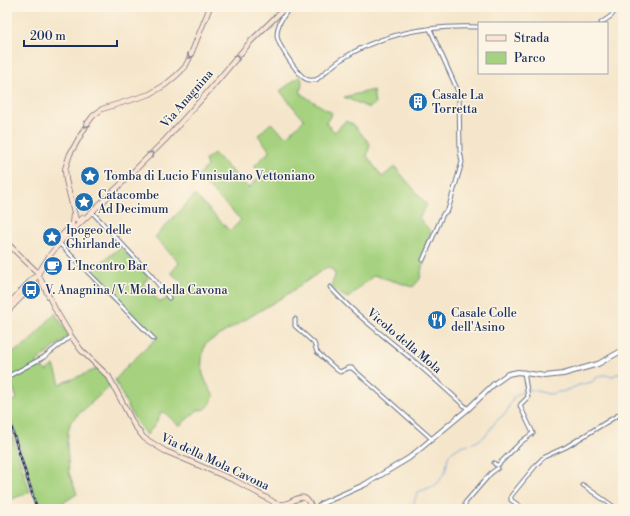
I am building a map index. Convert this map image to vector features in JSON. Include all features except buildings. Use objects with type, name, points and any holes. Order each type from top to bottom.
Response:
[{"type":"main road","name":"Via Anagnina","points":[[101,204],[78,221],[76,220],[66,180],[66,164],[74,146],[88,122],[102,109],[150,94],[165,85],[177,75],[189,59],[210,7]]},
{"type":"main road","name":"Via Anagnina","points":[[7,312],[25,293],[59,243],[101,204],[174,130],[251,41],[286,7]]},
{"type":"main road","name":"Via Anagnina","points":[[7,306],[37,274],[53,246],[72,225],[72,203]]},
{"type":"main road","name":"Via della Mola Cavona","points":[[7,243],[37,274],[71,336],[86,355],[108,376],[134,426],[142,436],[165,451],[224,476],[274,503],[280,509]]},
{"type":"main road","points":[[274,503],[288,503],[292,500],[300,498],[309,502],[312,509]]},
{"type":"main road","points":[[286,509],[288,503]]},
{"type":"street","points":[[290,7],[282,17],[279,24],[277,34],[278,42],[302,75],[311,81],[316,80],[341,59],[390,35],[443,26],[478,27]]},
{"type":"street","points":[[603,22],[618,7]]},
{"type":"street","points":[[423,260],[443,214],[448,210],[462,162],[460,151],[459,96],[430,29]]},
{"type":"street","points":[[92,212],[151,275],[169,298]]},
{"type":"street","points":[[59,243],[154,339]]},
{"type":"street","name":"Vicolo della Mola","points":[[330,287],[374,329],[468,408]]},
{"type":"street","points":[[295,319],[295,326],[314,343],[317,352],[337,370],[340,372],[348,368],[352,368],[432,439]]},
{"type":"street","points":[[9,376],[37,362],[71,336]]},
{"type":"street","points":[[316,509],[323,504],[364,485],[396,466],[432,439],[496,382],[508,374],[514,372],[524,372],[547,376],[563,374],[600,363],[623,350]]},
{"type":"street","points":[[494,463],[498,465],[521,442],[533,433],[520,406],[527,398],[528,394],[524,372]]},
{"type":"street","points":[[524,509],[512,500],[511,496],[545,456],[566,447],[623,412]]},
{"type":"street","points":[[505,451],[509,454]]},
{"type":"street","points":[[464,509],[465,503],[491,473],[498,468]]},
{"type":"street","points":[[583,485],[617,509]]},
{"type":"street","points":[[309,502],[316,505],[323,504]]},
{"type":"green space","points":[[300,76],[302,80],[301,94],[332,113],[326,123],[335,132],[345,121],[353,124],[370,144],[367,156],[382,177],[395,167],[427,205],[419,218],[431,232],[420,259],[423,261],[420,279],[413,287],[374,275],[348,298],[335,291],[331,286],[335,276],[334,271],[327,267],[286,295],[205,344],[202,359],[202,371],[214,396],[210,404],[207,408],[198,410],[179,426],[164,412],[161,412],[156,423],[147,435],[138,424],[115,380],[128,365],[157,338],[90,271],[121,247],[149,277],[143,284],[160,302],[169,298],[183,283],[171,273],[179,263],[155,237],[195,195],[230,231],[241,220],[198,177],[207,166],[205,160],[214,153],[249,188],[261,175],[254,166],[270,151],[258,135],[271,123],[286,137],[304,120],[280,91]]},
{"type":"green space","points":[[373,90],[375,104],[369,108],[344,97]]},
{"type":"green space","points":[[55,313],[69,336],[36,362],[46,371],[54,365],[60,384],[97,369],[106,376],[111,385],[71,421],[68,432],[67,446],[69,473],[77,494],[53,509],[39,509],[7,408],[7,404],[17,399],[10,378],[7,379],[7,357],[30,341]]},
{"type":"green space","points":[[7,419],[30,492],[7,501]]},
{"type":"waterway","points":[[528,389],[549,394],[565,391],[579,385],[592,382],[596,378],[603,375],[612,376],[623,372]]},
{"type":"waterway","points":[[412,509],[418,492],[434,486],[439,482],[446,470],[449,454],[461,446],[476,442],[486,435],[496,421],[506,413],[513,398],[525,389]]},
{"type":"railway","points":[[7,414],[37,509]]},
{"type":"place","name":"Casale La Torretta","points":[[418,102]]},
{"type":"place","name":"Tomba di Lucio Funisulano Vettoniano","points":[[90,176]]},
{"type":"place","name":"Catacombe Ad Decimum","points":[[84,202]]},
{"type":"place","name":"Ipogeo delle Ghirlande","points":[[52,237]]},
{"type":"place","name":"L'Incontro Bar","points":[[53,266]]},
{"type":"place","name":"V. Anagnina / V. Mola della Cavona","points":[[31,290]]},
{"type":"place","name":"Casale Colle dell'Asino","points":[[437,320]]}]
